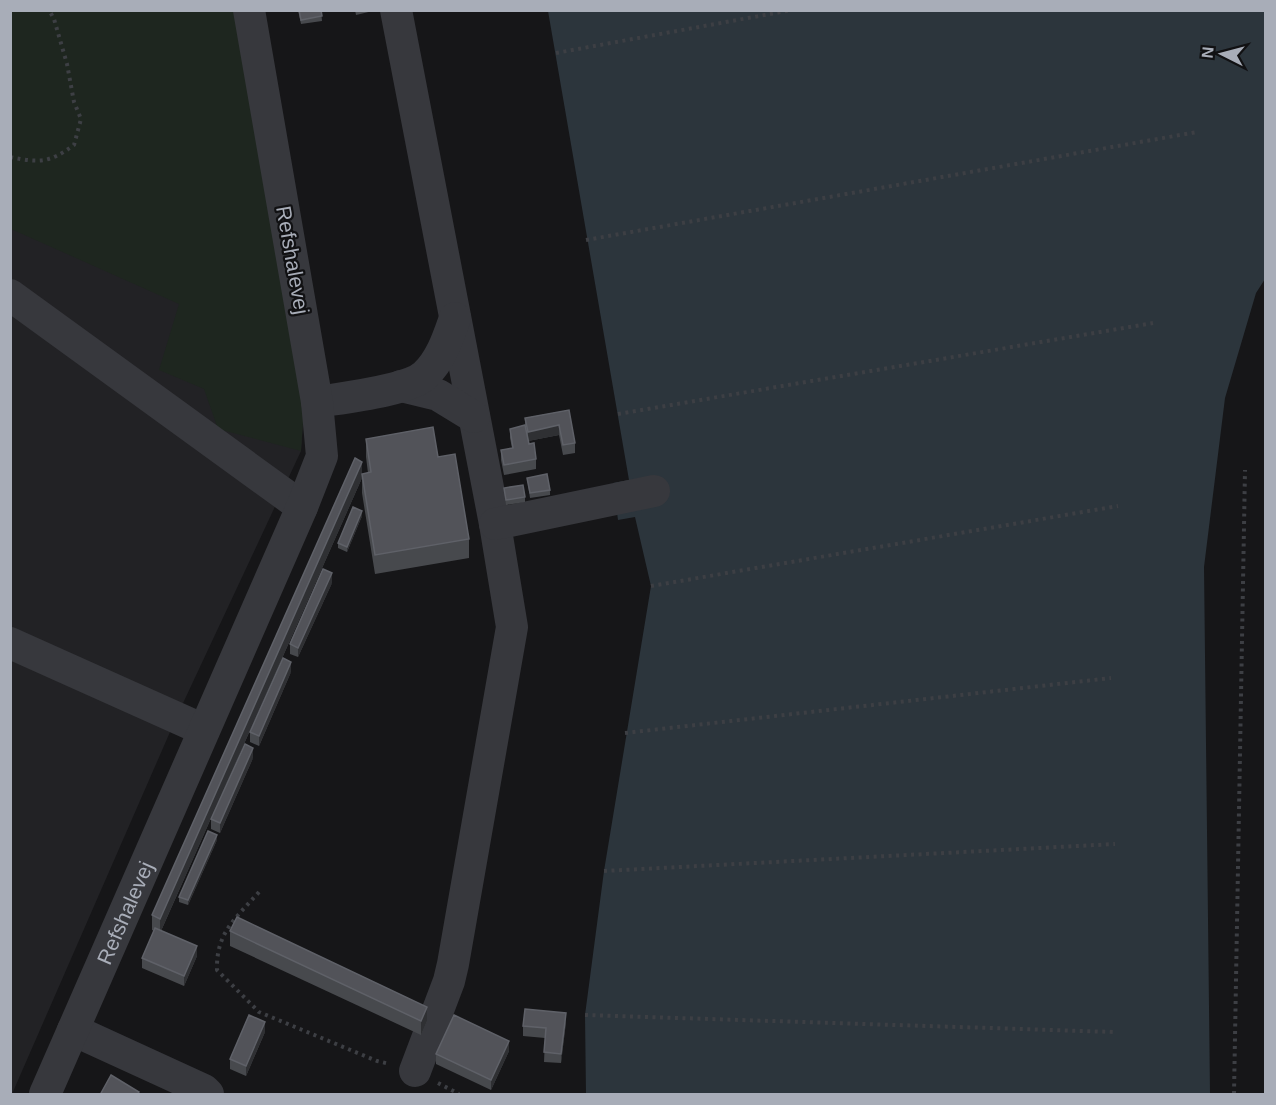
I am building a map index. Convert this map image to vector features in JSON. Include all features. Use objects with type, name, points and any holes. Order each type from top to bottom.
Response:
[{"type":"street","name":"Refshalevej","points":[[45,1095],[302,507],[322,456],[317,402],[249,10]]},
{"type":"street","points":[[396,10],[495,524],[512,627],[453,964],[449,981],[415,1071]]},
{"type":"street","points":[[10,295],[302,507]]},
{"type":"street","points":[[317,402],[401,386],[423,377],[437,360],[455,318]]},
{"type":"street","points":[[401,386],[438,395],[474,417]]},
{"type":"street","points":[[495,524],[654,491]]},
{"type":"street","points":[[10,643],[204,730]]},
{"type":"street","points":[[73,1030],[204,1090],[208,1095]]},
{"type":"path","points":[[10,157],[30,161],[55,159],[74,146],[81,119],[74,102],[67,64],[49,10]]},
{"type":"path","points":[[555,53],[792,10]]},
{"type":"path","points":[[586,240],[1197,132]]},
{"type":"path","points":[[618,414],[1153,323]]},
{"type":"path","points":[[1234,1095],[1245,470]]},
{"type":"path","points":[[651,586],[1118,506]]},
{"type":"path","points":[[626,733],[1111,678]]},
{"type":"path","points":[[604,871],[1115,844]]},
{"type":"path","points":[[259,892],[222,936],[217,953],[217,970],[259,1012],[377,1061],[415,1071]]},
{"type":"path","points":[[585,1015],[1114,1032]]},
{"type":"shaded area","points":[[10,11],[304,409],[301,451],[177,716],[12,1094]]},
{"type":"shaded area","points":[[11,11],[234,11],[304,409],[301,451],[218,429],[204,389],[159,370],[179,304],[11,229]]},
{"type":"shaded area","points":[[548,11],[1265,11],[1265,279],[1256,293],[1225,398],[1204,567],[1210,1094],[586,1094],[585,1015],[604,871],[651,586],[635,517],[618,520],[613,483],[629,480]]},
{"type":"building","points":[[299,10],[321,10],[322,16],[301,20]]},
{"type":"building","points":[[569,410],[575,443],[563,445],[559,425],[528,432],[525,418]]},
{"type":"building","points":[[525,425],[529,444],[534,443],[536,459],[504,465],[501,450],[513,448],[510,429]]},
{"type":"building","points":[[433,427],[438,457],[455,454],[469,539],[375,555],[362,474],[371,472],[366,439]]},
{"type":"building","points":[[355,458],[362,462],[160,919],[152,915]]},
{"type":"building","points":[[547,474],[550,490],[530,493],[527,478]]},
{"type":"building","points":[[523,485],[525,497],[506,500],[504,488]]},
{"type":"building","points":[[353,507],[362,511],[347,547],[338,543]]},
{"type":"building","points":[[323,569],[332,573],[298,648],[290,644]]},
{"type":"building","points":[[283,658],[291,662],[259,736],[250,732]]},
{"type":"building","points":[[245,744],[253,748],[220,823],[211,819]]},
{"type":"building","points":[[208,831],[217,835],[188,900],[179,897]]},
{"type":"building","points":[[237,917],[427,1007],[421,1021],[230,931]]},
{"type":"building","points":[[155,928],[197,946],[184,976],[142,958]]},
{"type":"building","points":[[525,1009],[566,1013],[561,1054],[544,1052],[546,1028],[523,1026]]},
{"type":"building","points":[[249,1015],[265,1022],[246,1066],[230,1059]]},
{"type":"building","points":[[454,1015],[509,1041],[491,1080],[436,1054]]},
{"type":"building","points":[[111,1075],[139,1092],[137,1095],[100,1095]]}]
